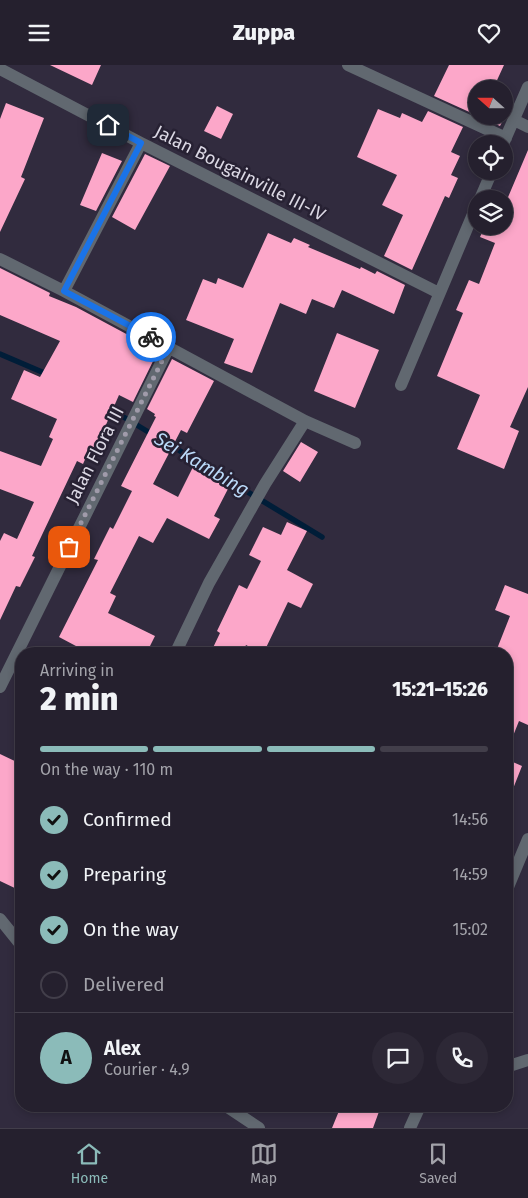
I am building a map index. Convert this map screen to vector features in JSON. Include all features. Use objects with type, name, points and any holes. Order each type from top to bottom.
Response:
[{"type":"street","points":[[348,65],[492,135]]},
{"type":"street","name":"Jalan Bougainville III-IV","points":[[0,69],[141,143],[439,293]]},
{"type":"street","points":[[507,135],[528,87]]},
{"type":"street","points":[[514,121],[528,127]]},
{"type":"street","points":[[64,291],[141,143]]},
{"type":"street","points":[[401,385],[468,226]]},
{"type":"street","points":[[0,259],[64,291],[305,421],[355,443]]},
{"type":"street","name":"Jalan Flora III","points":[[20,647],[169,347]]},
{"type":"street","points":[[178,647],[209,583],[265,484],[305,421]]},
{"type":"street","name":"Jalan Flora III","points":[[0,687],[15,657]]},
{"type":"street","points":[[513,875],[528,839]]},
{"type":"street","points":[[0,919],[15,938]]},
{"type":"street","points":[[513,1065],[528,1061]]},
{"type":"street","points":[[235,1112],[259,1128]]},
{"type":"street","points":[[410,1128],[417,1112]]},
{"type":"building","points":[[50,65],[101,65],[92,85]]},
{"type":"building","points":[[449,65],[504,65],[497,80],[468,80],[468,111],[434,96]]},
{"type":"building","points":[[6,103],[44,118],[21,177],[25,179],[0,232],[0,119]]},
{"type":"building","points":[[217,106],[233,114],[221,139],[204,131]]},
{"type":"building","points":[[378,109],[400,118],[402,113],[422,122],[428,111],[463,127],[451,152],[460,156],[451,175],[458,178],[449,198],[445,196],[412,270],[384,256],[403,215],[382,205],[397,175],[357,157]]},
{"type":"building","points":[[528,150],[528,387],[510,427],[519,431],[504,469],[457,449],[480,395],[437,376],[463,313],[456,310],[469,280],[479,284],[495,243],[480,237],[481,235],[513,235],[513,190],[511,190]]},
{"type":"building","points":[[102,153],[122,161],[96,211],[80,205]]},
{"type":"building","points":[[145,154],[170,166],[135,230],[112,217]]},
{"type":"building","points":[[268,233],[291,243],[294,238],[310,245],[308,247],[360,269],[361,267],[375,274],[377,271],[405,285],[394,314],[342,290],[334,308],[312,299],[306,314],[280,303],[252,373],[224,363],[234,339],[186,320],[203,279],[216,284],[218,278],[243,288]]},
{"type":"building","points":[[0,268],[50,293],[49,296],[76,307],[158,351],[133,402],[119,395],[105,427],[108,428],[94,459],[87,455],[83,464],[77,461],[32,556],[35,557],[20,587],[16,586],[0,620],[0,541],[4,533],[17,539],[34,502],[0,489],[0,451],[41,466],[53,439],[49,437],[57,419],[11,399],[24,370],[40,377],[60,341],[0,315]]},
{"type":"building","points":[[337,333],[379,350],[355,408],[314,391]]},
{"type":"building","points":[[172,359],[214,381],[187,433],[181,430],[153,484],[178,497],[193,467],[230,485],[214,516],[220,519],[209,539],[167,518],[153,543],[139,536],[110,593],[116,596],[108,613],[155,636],[150,647],[78,647],[59,637],[98,560],[94,559],[110,527],[113,529],[132,491],[121,486],[156,417],[154,416],[155,414],[147,409]]},
{"type":"building","points":[[301,442],[318,452],[300,482],[283,471]]},
{"type":"building","points":[[287,522],[307,531],[287,570],[313,584],[301,608],[288,602],[266,647],[250,647],[246,645],[245,647],[213,647],[220,633],[217,631],[239,585],[247,589],[261,561],[249,555],[263,527],[281,535]]},
{"type":"building","points":[[505,585],[528,594],[528,725],[519,721],[513,736],[513,647],[498,647],[510,616],[495,610]]},
{"type":"building","points":[[0,754],[15,761],[15,888],[0,881]]},
{"type":"building","points":[[513,762],[522,766],[513,789]]},
{"type":"building","points":[[339,1112],[379,1112],[373,1128],[332,1128]]},
{"type":"waterway","name":"Sei Kambing","points":[[0,354],[49,375]]},
{"type":"waterway","name":"Sei Kambing","points":[[107,407],[155,436]]},
{"type":"waterway","name":"Sei Kambing","points":[[167,443],[322,537]]},
{"type":"way so far","points":[[69,547],[169,347],[151,337]]},
{"type":"route","points":[[108,125],[141,143],[64,291],[151,337]]}]
